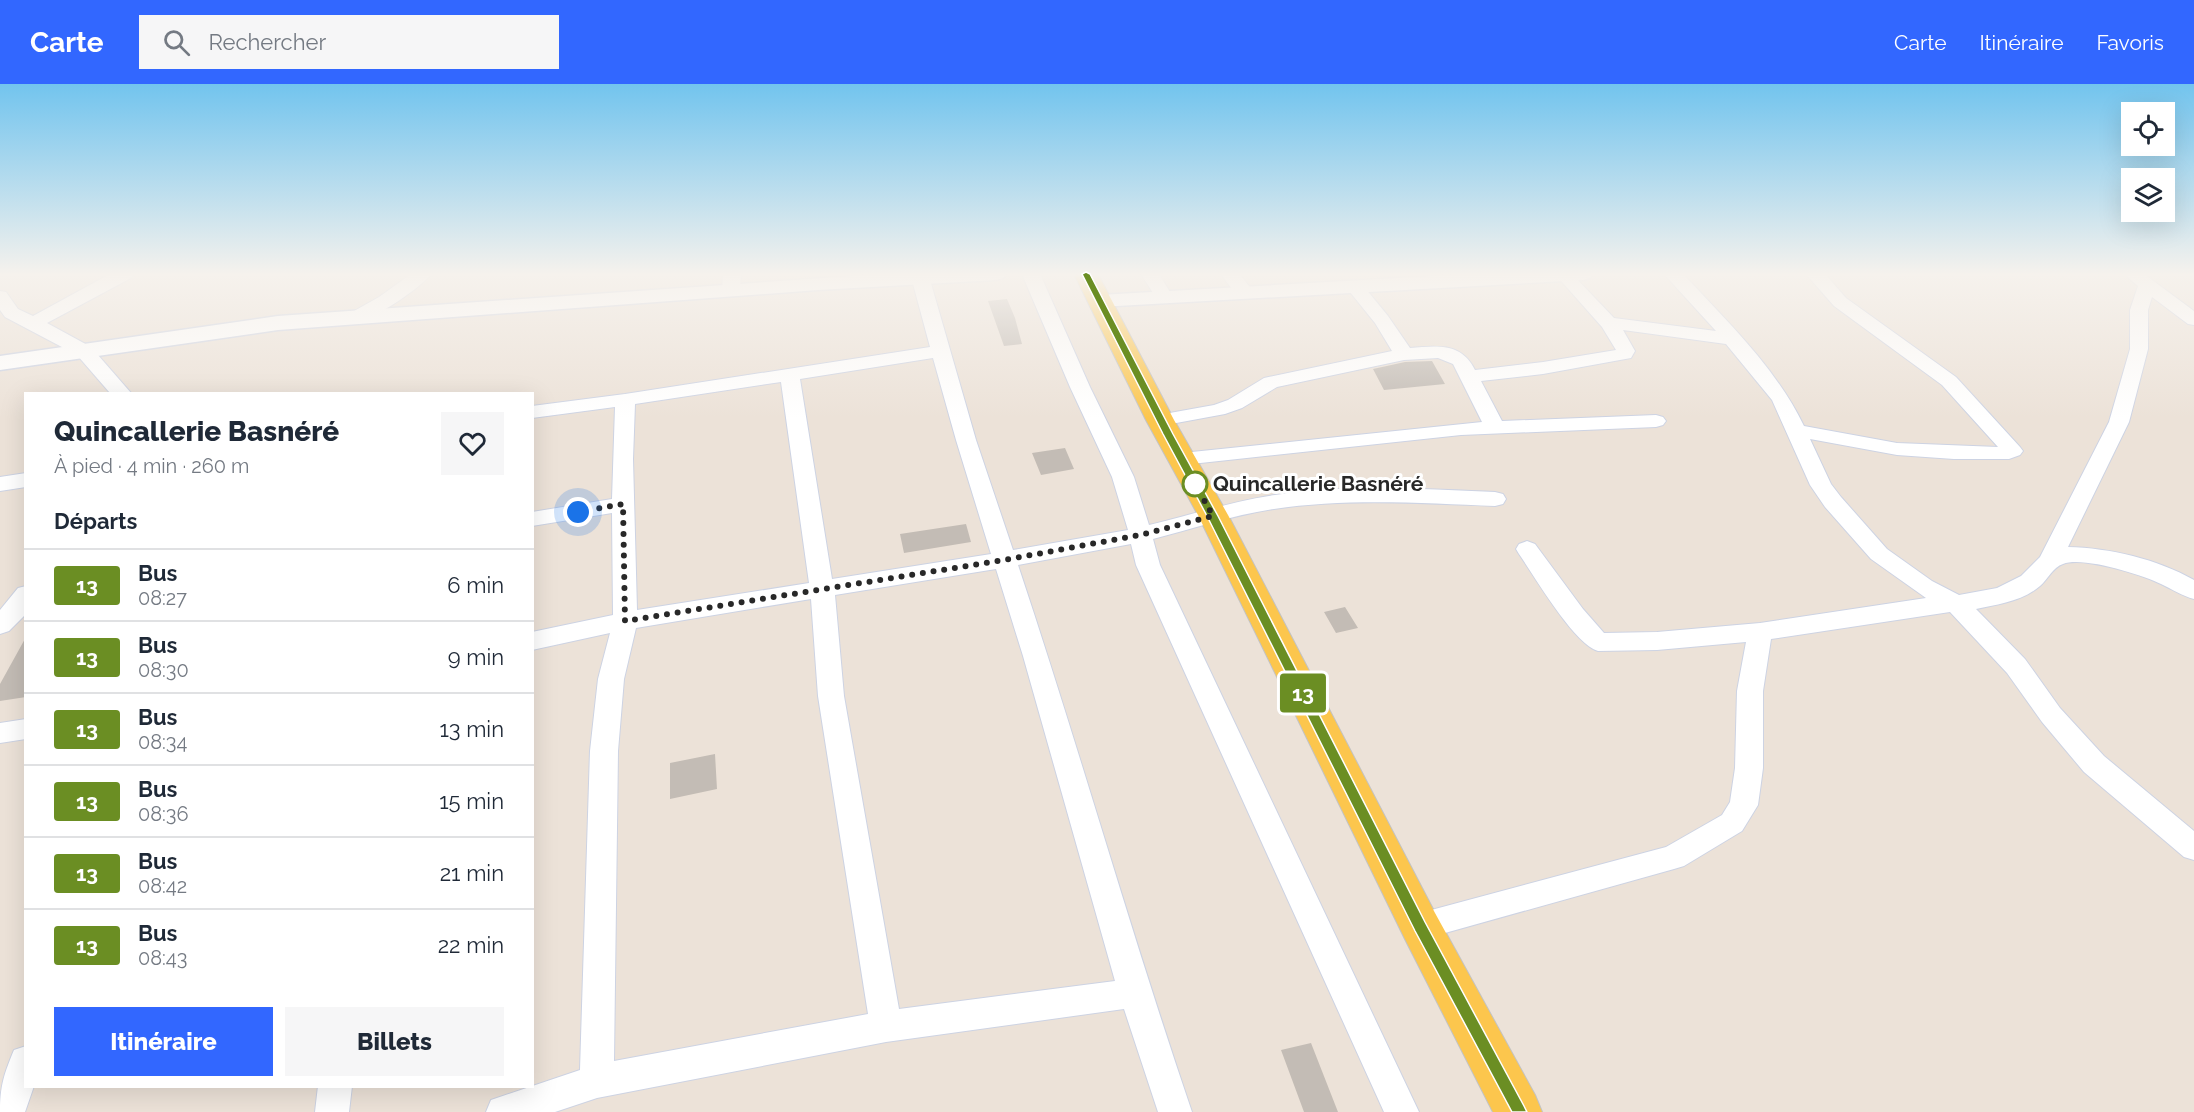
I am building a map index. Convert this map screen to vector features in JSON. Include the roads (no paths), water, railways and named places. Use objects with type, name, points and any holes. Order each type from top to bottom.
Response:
[{"type":"main road","points":[[1110,322],[1213,516],[1420,926],[1518,1112]]},
{"type":"street","points":[[0,363],[243,327],[312,322]]},
{"type":"street","points":[[932,322],[1004,560],[1036,656],[1134,993],[1175,1112]]},
{"type":"street","points":[[1052,322],[1123,477],[1148,565],[1402,1112]]},
{"type":"street","points":[[1383,322],[1404,354]]},
{"type":"street","points":[[1717,322],[1782,399],[1798,432],[1809,463],[1821,485],[1879,554],[1924,587],[1955,603],[2016,666],[2051,715],[2094,764],[2194,848]]},
{"type":"street","points":[[1798,432],[1828,435],[1877,446],[1935,452],[2009,453],[2013,451],[1949,381],[1882,335],[1868,322]]},
{"type":"street","points":[[1527,549],[1574,615],[1598,642],[1657,641],[1760,632],[1795,624],[1955,603],[2007,593],[2031,581],[2051,558],[2119,422],[2139,349],[2139,322]]},
{"type":"street","points":[[34,323],[84,351],[105,378],[120,392]]},
{"type":"street","points":[[1608,323],[1733,339]]},
{"type":"street","points":[[1470,376],[1543,368],[1624,354],[1626,351],[1622,342],[1608,323]]},
{"type":"street","points":[[534,412],[939,351]]},
{"type":"street","points":[[1160,420],[1218,410],[1235,404],[1271,382],[1404,354],[1438,352],[1455,356],[1461,361],[1495,428]]},
{"type":"street","points":[[789,373],[822,589],[831,696],[886,1026]]},
{"type":"street","points":[[597,1081],[604,751],[611,680],[625,621],[623,504],[625,399]]},
{"type":"street","points":[[1182,459],[1416,434],[1495,428],[1656,422]]},
{"type":"street","points":[[0,484],[24,480]]},
{"type":"street","points":[[534,641],[625,621],[1004,560],[1140,535],[1297,498],[1404,495],[1495,499]]},
{"type":"street","points":[[534,519],[623,504]]},
{"type":"street","points":[[2051,558],[2081,555],[2118,562],[2165,577],[2194,591]]},
{"type":"street","points":[[0,625],[23,602]]},
{"type":"street","points":[[1420,926],[1674,857],[1732,824],[1744,805],[1749,768],[1750,691],[1760,632]]},
{"type":"street","points":[[0,733],[24,729]]},
{"type":"street","points":[[503,1112],[597,1081],[886,1026],[1134,993]]},
{"type":"street","points":[[8,1112],[24,1068]]},
{"type":"street","points":[[332,1112],[335,1088]]},
{"type":"place","name":"Quincallerie Basnéré","points":[[1195,484]]}]
